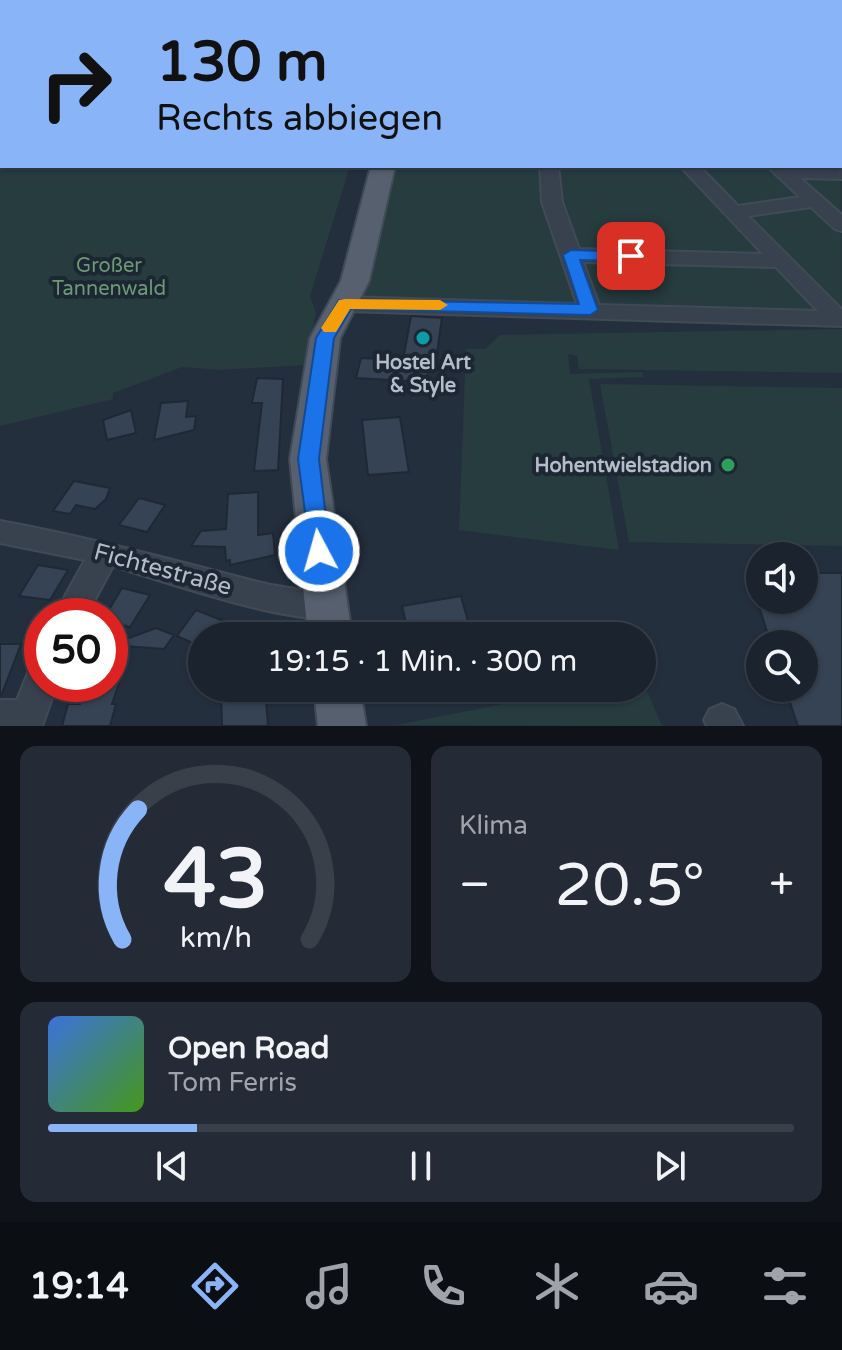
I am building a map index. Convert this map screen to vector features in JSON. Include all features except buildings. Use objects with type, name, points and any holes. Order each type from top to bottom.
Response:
[{"type":"main road","points":[[328,621],[308,459],[325,338],[345,304],[369,234],[383,168]]},
{"type":"main road","points":[[339,702],[342,726]]},
{"type":"street","points":[[549,168],[552,202],[590,310]]},
{"type":"street","points":[[691,168],[840,319]]},
{"type":"street","points":[[780,169],[832,214]]},
{"type":"street","points":[[780,169],[842,174]]},
{"type":"street","points":[[733,212],[832,214]]},
{"type":"street","points":[[571,255],[781,261]]},
{"type":"street","points":[[345,304],[840,319]]},
{"type":"street","name":"Fichtestraße","points":[[0,532],[105,552],[263,596],[328,621]]},
{"type":"street","points":[[80,598],[105,552]]},
{"type":"street","points":[[17,720],[28,702]]},
{"type":"green space","name":"Großer Tannenwald","points":[[0,168],[349,168],[310,296],[316,313],[305,365],[218,370],[182,367],[113,393],[113,399],[0,426]]},
{"type":"green space","points":[[393,168],[841,168],[842,319],[360,299]]},
{"type":"green space","points":[[842,329],[842,373],[579,369],[577,356],[568,354],[570,374],[642,372],[643,377],[589,379],[619,550],[459,530],[466,349],[485,349],[500,335]]},
{"type":"green space","name":"Hohentwielstadion","points":[[600,384],[842,388],[842,546],[818,546],[818,542],[629,542]]},
{"type":"green space","points":[[514,702],[652,702],[662,726],[396,725]]},
{"type":"slow traffic","points":[[330,328],[345,304],[440,305]]},
{"type":"place","name":"Hostel Art & Style","points":[[423,338]]},
{"type":"place","name":"Hohentwielstadion","points":[[728,465]]},
{"type":"route","points":[[319,551],[308,459],[325,338],[345,304],[590,310],[571,255],[631,256]]}]
